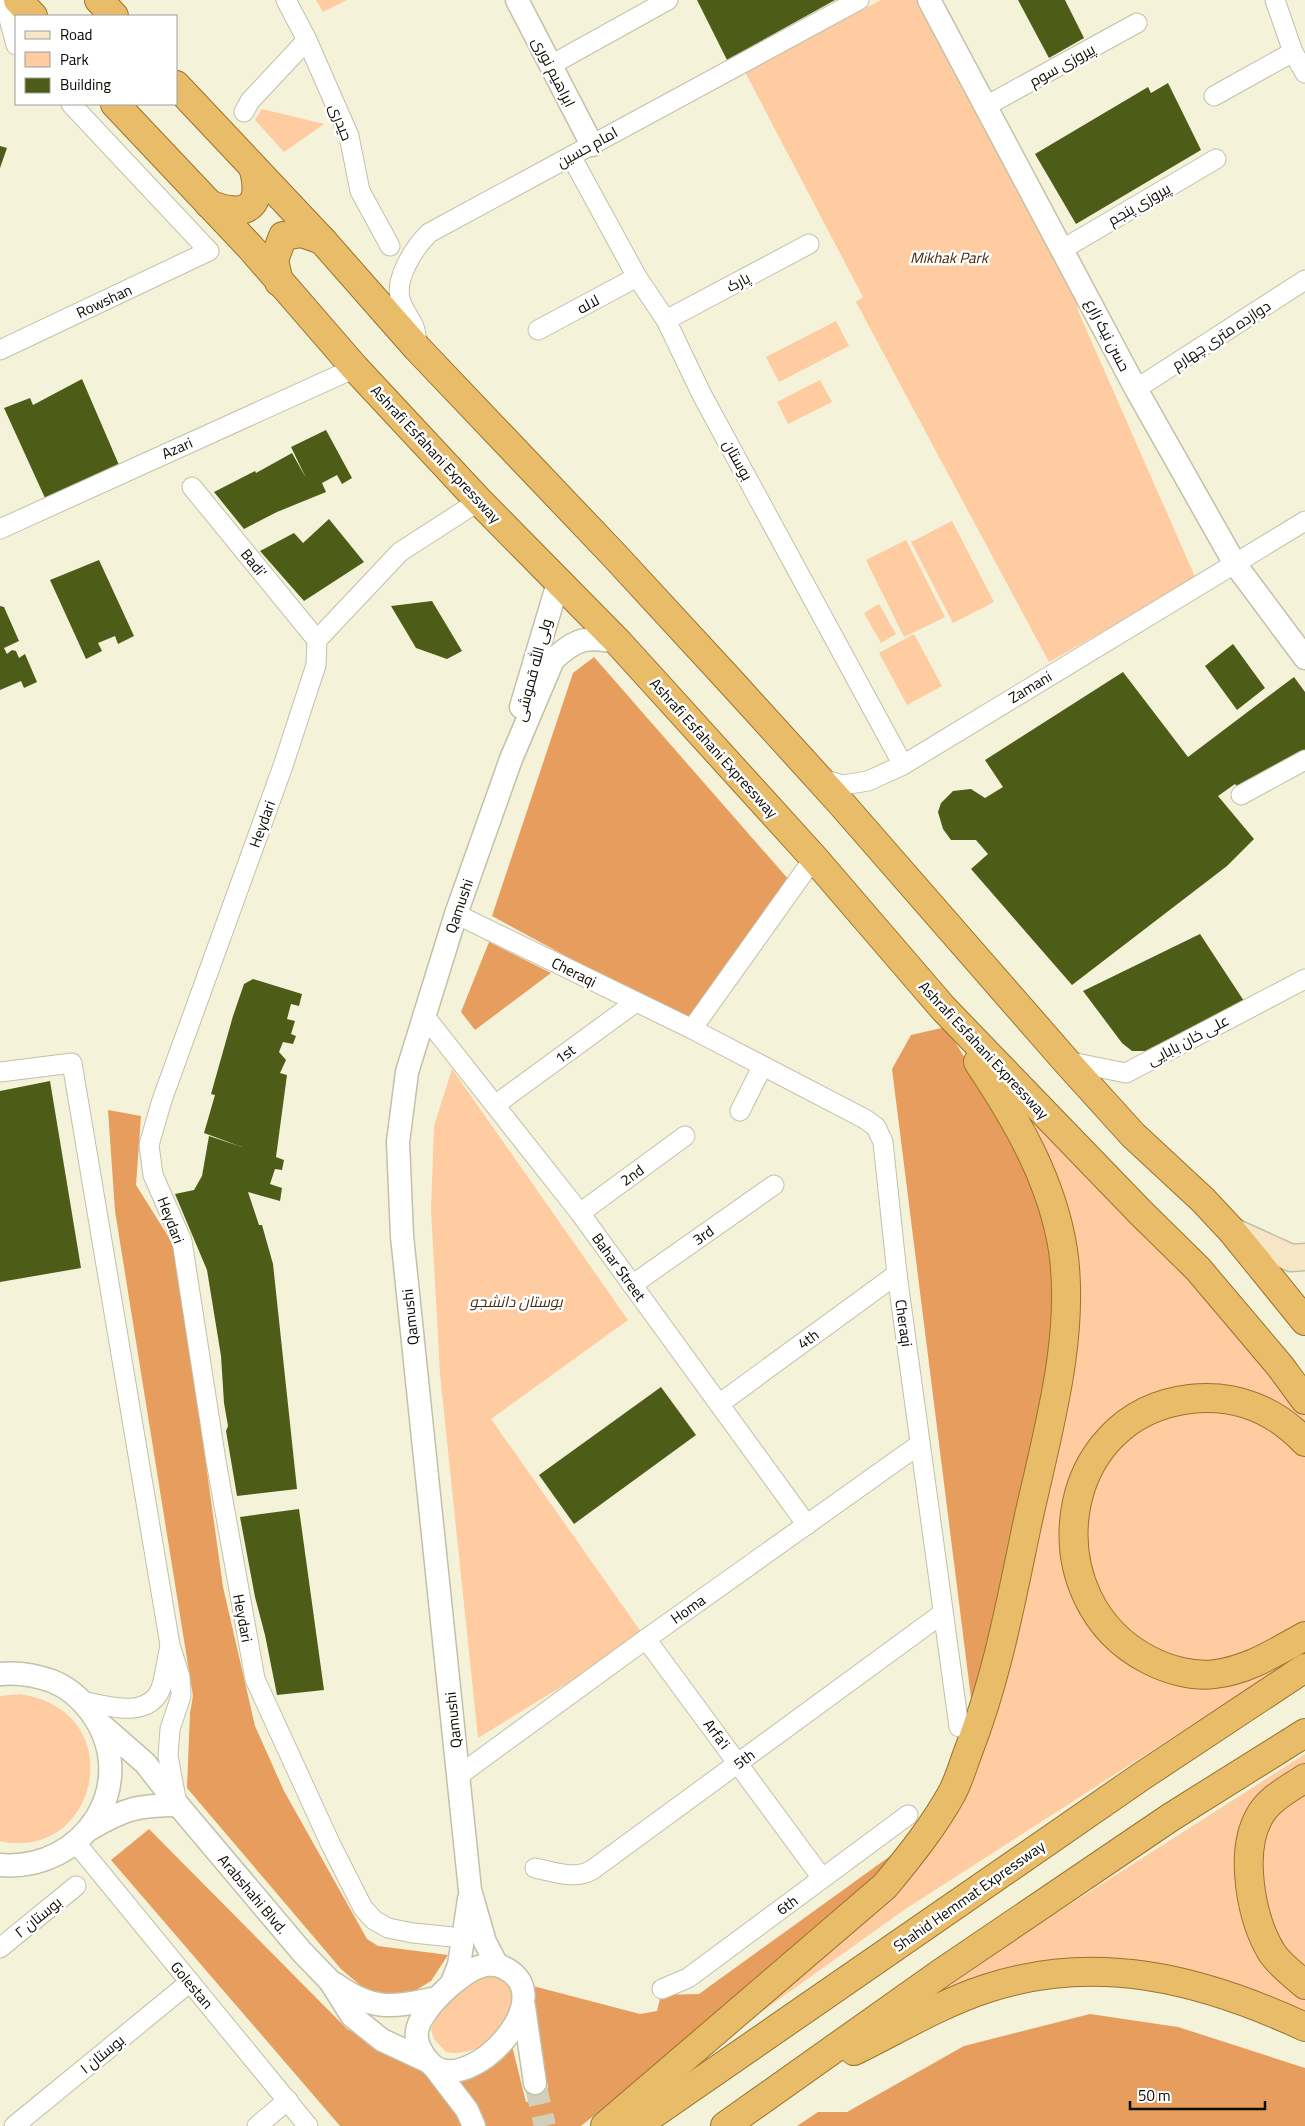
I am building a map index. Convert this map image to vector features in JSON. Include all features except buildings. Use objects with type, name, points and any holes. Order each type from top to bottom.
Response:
[{"type":"highway","points":[[18,0],[32,15]]},
{"type":"highway","points":[[99,0],[113,15]]},
{"type":"highway","points":[[178,87],[322,240],[417,348],[614,555],[818,778],[1133,1135],[1203,1200],[1232,1231],[1305,1321]]},
{"type":"highway","name":"Ashrafi Esfahani Expressway","points":[[115,105],[209,204],[355,368],[479,501],[618,642],[814,858],[943,1008],[1141,1214],[1198,1269],[1280,1366],[1305,1400]]},
{"type":"highway","points":[[209,204],[232,211],[243,211],[251,206],[255,200],[257,188],[253,167]]},
{"type":"highway","points":[[280,282],[274,260],[283,236],[302,233],[322,240]]},
{"type":"highway","points":[[605,2126],[885,1886],[910,1856],[952,1793],[976,1733],[999,1656],[1052,1404],[1065,1328],[1067,1300],[1062,1248],[1052,1207],[1034,1157],[994,1086],[943,1008]]},
{"type":"highway","points":[[1305,1442],[1266,1411],[1240,1401],[1211,1396],[1183,1400],[1155,1408],[1124,1424],[1100,1449],[1085,1475],[1076,1504],[1072,1528],[1074,1551],[1080,1574],[1098,1616],[1130,1650],[1159,1666],[1182,1672],[1214,1674],[1249,1666],[1305,1636]]},
{"type":"highway","name":"Shahid Hemmat Expressway","points":[[636,2126],[1142,1776],[1305,1668]]},
{"type":"highway","points":[[725,2126],[1170,1817],[1305,1733]]},
{"type":"highway","points":[[1305,1778],[1271,1802],[1259,1816],[1252,1834],[1250,1852],[1252,1897],[1258,1923],[1273,1953],[1305,1985]]},
{"type":"highway","points":[[781,2086],[940,2008],[984,1989],[1032,1976],[1082,1971],[1134,1973],[1185,1982],[1275,2013],[1305,2027]]},
{"type":"main road","points":[[1232,1231],[1291,1258],[1305,1257]]},
{"type":"street","points":[[4,0],[15,41]]},
{"type":"street","name":"حیدری","points":[[286,0],[307,40],[349,136],[360,191],[390,246]]},
{"type":"street","name":"ابراهیم نوری","points":[[517,0],[592,145]]},
{"type":"street","points":[[550,65],[668,0]]},
{"type":"street","name":"امام حسین","points":[[417,348],[416,329],[400,301],[402,275],[418,244],[429,233],[859,0]]},
{"type":"street","name":"حسن نیک زارع","points":[[929,0],[1063,248],[1136,389],[1235,564],[1305,658]]},
{"type":"street","points":[[1275,0],[1292,52],[1305,73]]},
{"type":"street","name":"پیروزی سوم","points":[[986,106],[1137,23]]},
{"type":"street","points":[[244,112],[250,101],[307,40]]},
{"type":"street","points":[[1214,96],[1292,52]]},
{"type":"street","name":"Rowshan","points":[[0,350],[209,251],[72,105]]},
{"type":"street","name":"بوستان","points":[[571,156],[637,277],[666,320],[702,395],[903,765]]},
{"type":"street","name":"پیروزی پنجم","points":[[1063,248],[1216,159]]},
{"type":"street","name":"پارک","points":[[666,320],[809,244]]},
{"type":"street","name":"لاله","points":[[538,330],[637,277]]},
{"type":"street","name":"دوازده متری چهارم","points":[[1136,389],[1305,280]]},
{"type":"street","name":"Azari","points":[[0,529],[355,368]]},
{"type":"street","name":"Badi'","points":[[192,486],[317,640]]},
{"type":"street","points":[[317,640],[400,552],[479,501]]},
{"type":"street","name":"Zamani","points":[[818,778],[843,785],[868,781],[903,765],[1305,521]]},
{"type":"street","name":"ولی الله قموشی","points":[[511,759],[523,697],[558,583]]},
{"type":"street","name":"ولی الله قموشی","points":[[511,759],[553,660],[565,649],[579,641],[593,637],[618,642]]},
{"type":"street","name":"Heydari","points":[[317,640],[316,665],[282,766],[162,1100],[148,1145],[153,1175],[182,1241],[216,1461],[255,1680],[331,1845],[363,1908],[374,1920],[388,1928],[413,1933],[463,1938]]},
{"type":"street","name":"Qamushi","points":[[497,1965],[485,1942],[470,1890],[402,1226],[398,1142],[407,1072],[423,1014],[511,759]]},
{"type":"street","points":[[1241,796],[1305,760]]},
{"type":"street","points":[[692,1029],[814,858]]},
{"type":"street","name":"Cheraqi","points":[[456,914],[692,1029],[865,1119],[876,1127],[883,1142],[897,1274],[959,1727]]},
{"type":"street","name":"علی خان بابایی","points":[[1066,1061],[1126,1073],[1305,980]]},
{"type":"street","name":"1st","points":[[495,1105],[636,1002]]},
{"type":"street","name":"Bahar Street","points":[[423,1014],[580,1213],[807,1525]]},
{"type":"street","points":[[0,1072],[72,1063],[170,1644],[180,1677],[181,1696],[170,1729],[168,1756],[178,1805],[133,1808],[113,1815],[50,1859],[20,1866],[0,1865]]},
{"type":"street","points":[[740,1111],[762,1067]]},
{"type":"street","name":"2nd","points":[[580,1213],[685,1136]]},
{"type":"street","name":"3rd","points":[[632,1285],[774,1185]]},
{"type":"street","name":"4th","points":[[719,1404],[897,1274]]},
{"type":"street","name":"Homa","points":[[458,1776],[646,1639],[920,1444]]},
{"type":"street","name":"5th","points":[[535,1868],[575,1875],[584,1874],[943,1612]]},
{"type":"street","name":"Arfa'i","points":[[646,1639],[822,1878]]},
{"type":"street","points":[[82,1701],[120,1709],[146,1704],[156,1697],[162,1687],[170,1644]]},
{"type":"street","points":[[0,1674],[10,1673],[37,1676],[61,1685],[82,1701],[98,1722],[108,1749],[110,1777],[104,1805],[83,1837]]},
{"type":"street","name":"Arabshahi Blvd.","points":[[98,1722],[146,1763],[178,1805],[302,1952],[330,1981],[355,1999],[376,2004],[401,2006],[444,1991]]},
{"type":"street","name":"6th","points":[[662,1989],[688,1978],[908,1815]]},
{"type":"street","name":"Golestan","points":[[83,1837],[190,1982],[308,2126]]},
{"type":"street","name":"بوستان ۲","points":[[0,1948],[76,1886]]},
{"type":"street","name":"Qamushi","points":[[444,1991],[459,1965],[470,1890]]},
{"type":"street","points":[[474,2126],[466,2110],[421,2052],[416,2032],[420,2021],[444,1991],[481,1966],[497,1965],[514,1973],[520,1980],[524,1989],[524,2007],[535,2083]]},
{"type":"street","name":"Arabshahi Blvd.","points":[[330,1981],[352,2016],[382,2040],[431,2064]]},
{"type":"street","name":"بوستان ۱","points":[[14,2126],[190,1982]]},
{"type":"street","points":[[431,2064],[457,2071],[471,2067],[482,2060],[502,2041],[524,2007]]},
{"type":"street","points":[[257,2126],[288,2100]]},
{"type":"green space","points":[[316,0],[347,0],[323,12]]},
{"type":"green space","name":"Mikhak Park","points":[[881,0],[918,0],[1072,284],[1079,313],[1196,579],[1049,662],[856,302],[863,297],[745,72]]},
{"type":"green space","points":[[262,109],[324,124],[284,152],[255,120]]},
{"type":"green space","points":[[836,321],[849,346],[779,382],[766,357]]},
{"type":"green space","points":[[820,380],[832,402],[788,424],[777,402]]},
{"type":"green space","points":[[952,521],[994,602],[953,623],[911,542]]},
{"type":"green space","points":[[906,540],[945,617],[904,637],[866,560]]},
{"type":"green space","points":[[879,604],[896,634],[881,643],[864,613]]},
{"type":"green space","points":[[914,634],[942,686],[907,705],[879,653]]},
{"type":"green space","name":"بوستان دانشجو","points":[[452,1069],[628,1320],[491,1419],[644,1636],[478,1738],[440,1374],[431,1210],[434,1126]]},
{"type":"green space","points":[[999,1082],[1172,1256],[1260,1355],[1305,1414],[1305,1431],[1254,1395],[1115,1419],[1064,1552],[1148,1671],[1305,1652],[904,1910],[694,2060],[843,1932],[985,1743]]},
{"type":"green space","points":[[1199,1405],[1264,1421],[1305,1454],[1305,1628],[1267,1648],[1201,1665],[1167,1657],[1116,1623],[1085,1562],[1086,1502],[1095,1476],[1139,1425]]},
{"type":"green space","points":[[20,1694],[56,1706],[78,1727],[89,1754],[89,1782],[79,1809],[60,1830],[34,1842],[0,1841],[0,1696]]},
{"type":"green space","points":[[1305,1754],[1305,1767],[1239,1862],[1305,1995],[1305,2017],[1116,1962],[892,2025],[1044,1921]]},
{"type":"green space","points":[[1305,1788],[1305,1972],[1296,1964],[1271,1929],[1259,1874],[1267,1819]]},
{"type":"green space","points":[[493,1972],[514,1990],[510,2017],[499,2033],[483,2045],[465,2052],[446,2052],[434,2039],[431,2030],[435,2020],[468,1980]]},
{"type":"shaded area","points":[[594,657],[789,880],[686,1021],[492,916],[573,673]]},
{"type":"shaded area","points":[[489,942],[551,973],[475,1030],[461,1012]]},
{"type":"shaded area","points":[[946,1027],[1036,1175],[1050,1226],[1056,1346],[973,1714],[892,1069],[911,1035]]},
{"type":"shaded area","points":[[108,1110],[141,1116],[136,1185],[173,1244],[190,1349],[223,1587],[255,1726],[284,1791],[367,1939],[378,1946],[448,1955],[431,1981],[403,1998],[367,1991],[341,1969],[187,1788],[190,1713],[193,1696],[115,1211]]},
{"type":"shaded area","points":[[149,1829],[347,2029],[430,2074],[467,2126],[340,2126],[111,1860]]},
{"type":"shaded area","points":[[904,1846],[882,1872],[682,2045],[581,2126],[482,2126],[457,2081],[465,2080],[480,2073],[512,2046],[526,2102],[545,2098],[548,2086],[532,2028],[533,1986],[640,2014],[657,2011],[661,1995],[699,1994]]},
{"type":"shaded area","points":[[1090,2014],[1178,2027],[1305,2068],[1305,2126],[797,2126],[818,2112],[847,2112],[964,2046]]},
{"type":"tunnel","points":[[535,2083],[545,2126]]}]
